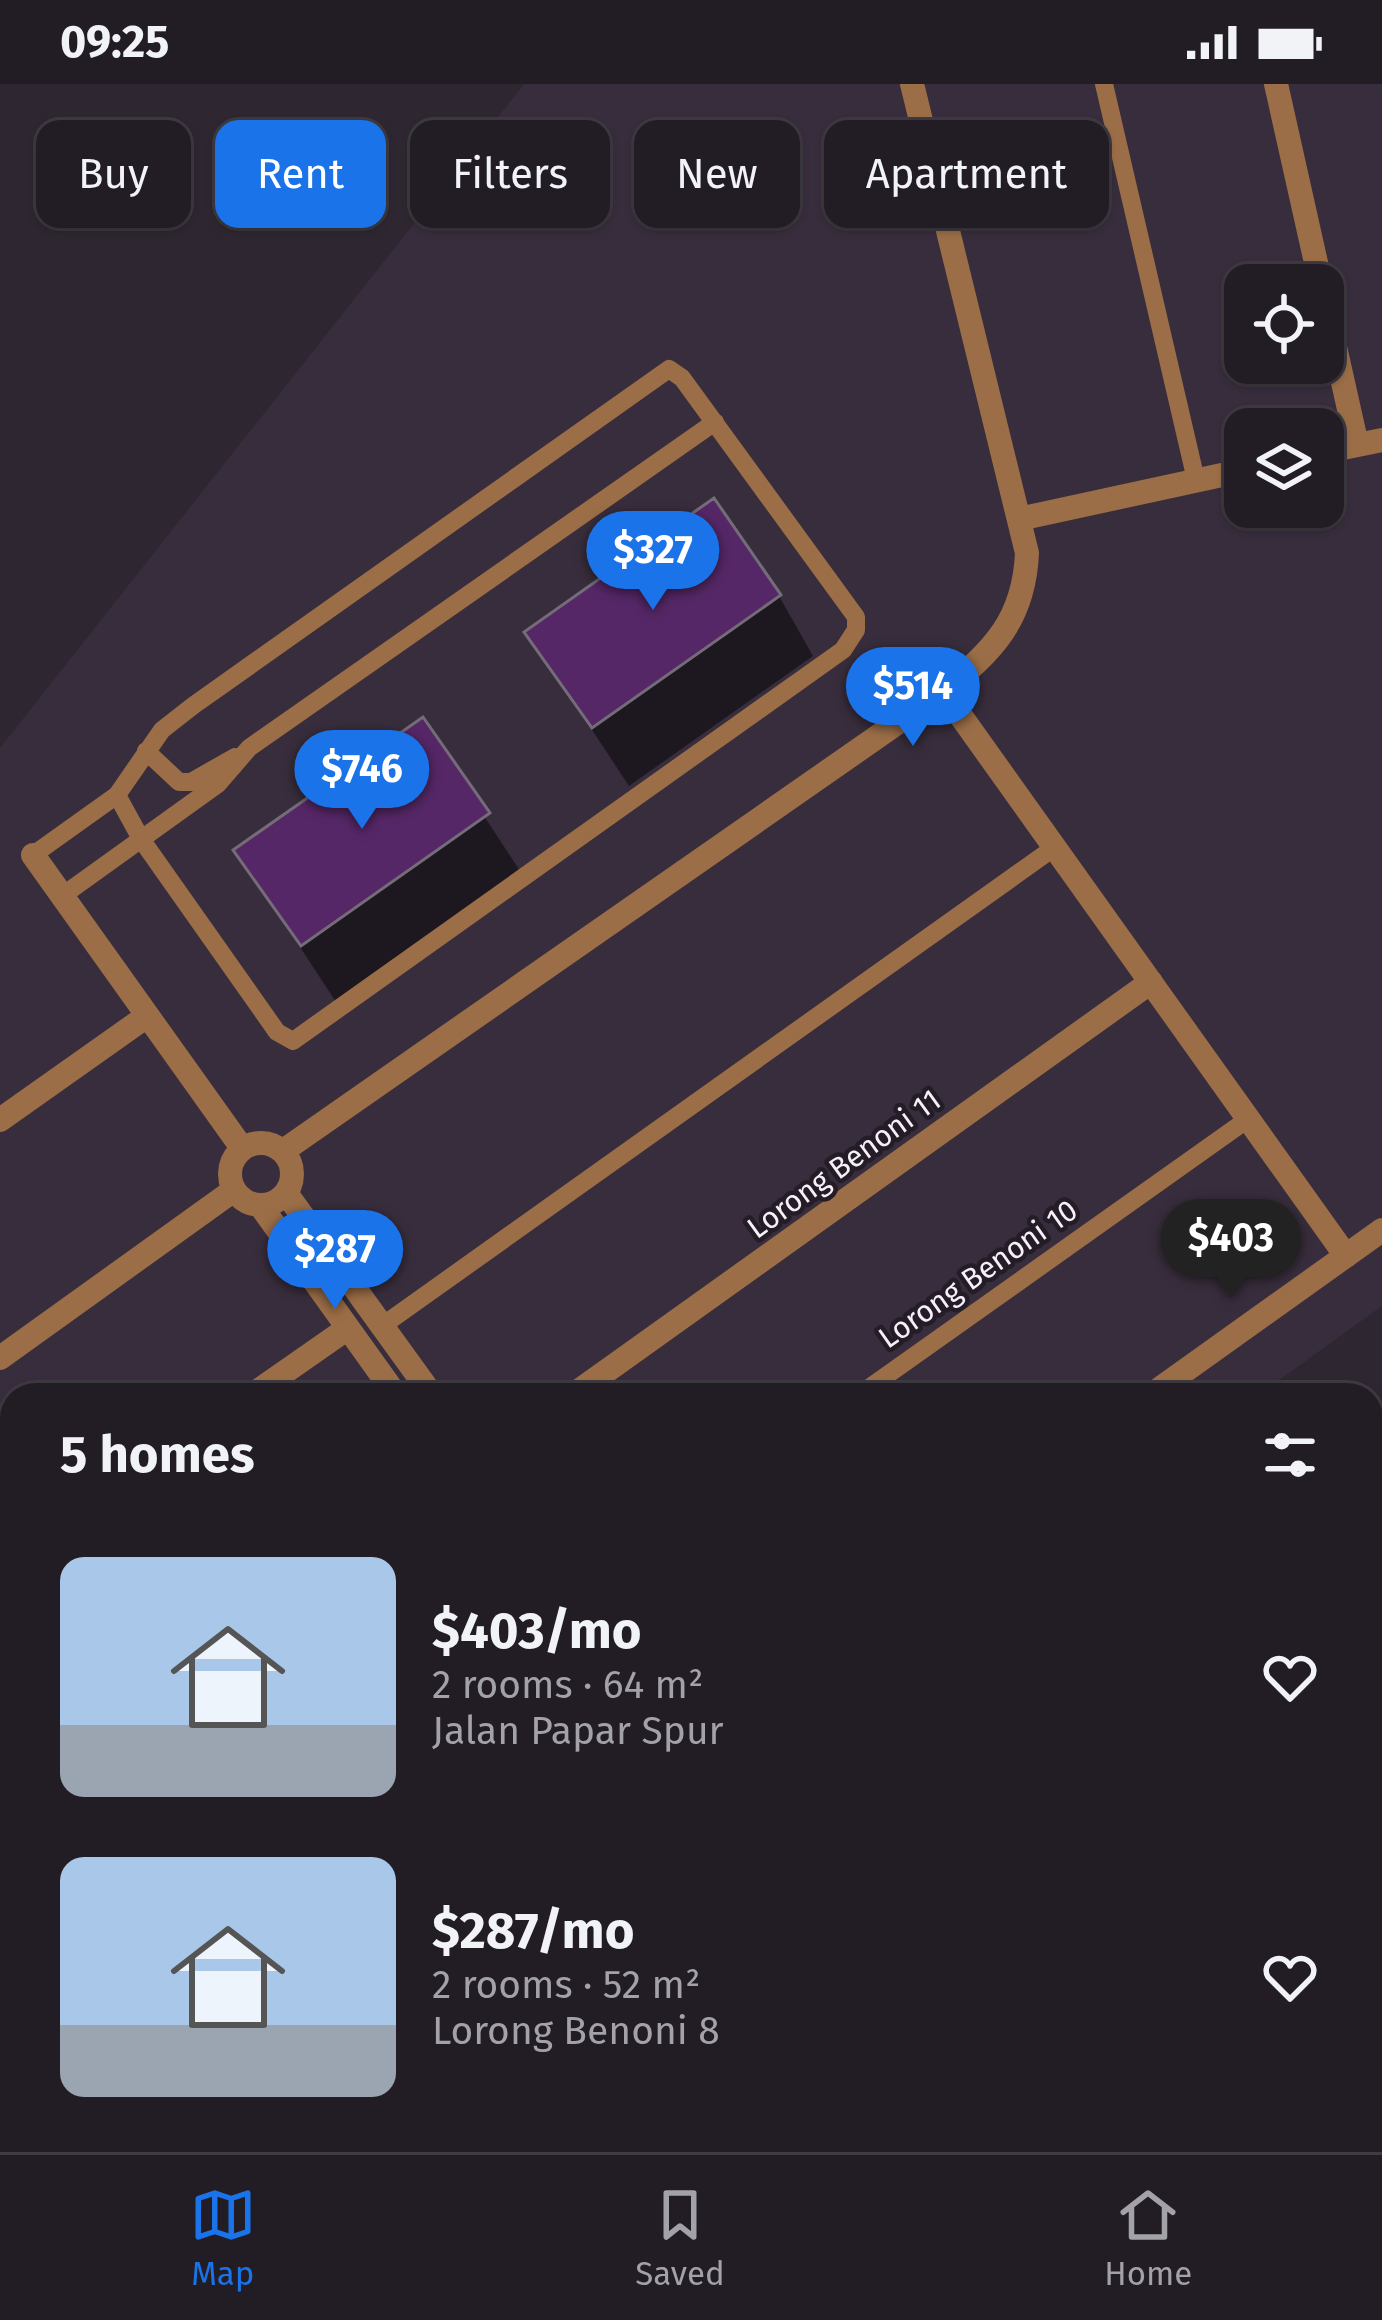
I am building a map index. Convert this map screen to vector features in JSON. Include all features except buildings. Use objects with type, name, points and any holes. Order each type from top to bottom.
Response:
[{"type":"street","points":[[283,1151],[944,691],[994,648],[1018,611],[1027,553],[912,84]]},
{"type":"street","points":[[1276,84],[1316,264]]},
{"type":"street","points":[[1344,359],[1370,442]]},
{"type":"street","points":[[1019,518],[1224,474]]},
{"type":"street","points":[[944,691],[1346,1256]]},
{"type":"street","points":[[33,855],[242,1148]]},
{"type":"street","name":"Lorong Benoni 11","points":[[590,1383],[1150,982]]},
{"type":"street","points":[[0,1120],[147,1016]]},
{"type":"street","points":[[234,1190],[231,1163],[242,1148],[267,1142],[283,1151],[292,1176],[286,1193],[260,1205]]},
{"type":"street","points":[[234,1190],[260,1205],[387,1383]]},
{"type":"street","points":[[0,1358],[234,1190]]},
{"type":"street","points":[[286,1193],[423,1383]]},
{"type":"street","points":[[1168,1383],[1382,1229]]},
{"type":"street","points":[[270,1383],[348,1328]]},
{"type":"lane","points":[[1104,84],[1196,480]]},
{"type":"lane","points":[[33,855],[117,795],[146,751],[194,705],[652,376],[677,372],[856,617],[851,642],[824,664],[293,1041],[278,1033],[141,839],[117,795]]},
{"type":"lane","points":[[146,751],[169,777],[190,782],[249,748],[715,422]]},
{"type":"lane","points":[[62,896],[218,784],[249,748]]},
{"type":"lane","points":[[382,1326],[1055,847]]},
{"type":"lane","name":"Lorong Benoni 10","points":[[876,1383],[1248,1119]]},
{"type":"shaded area","points":[[524,84],[1382,84],[1382,1306],[1275,1383],[0,1383],[0,748],[410,228],[610,228],[610,120],[496,120]]}]
